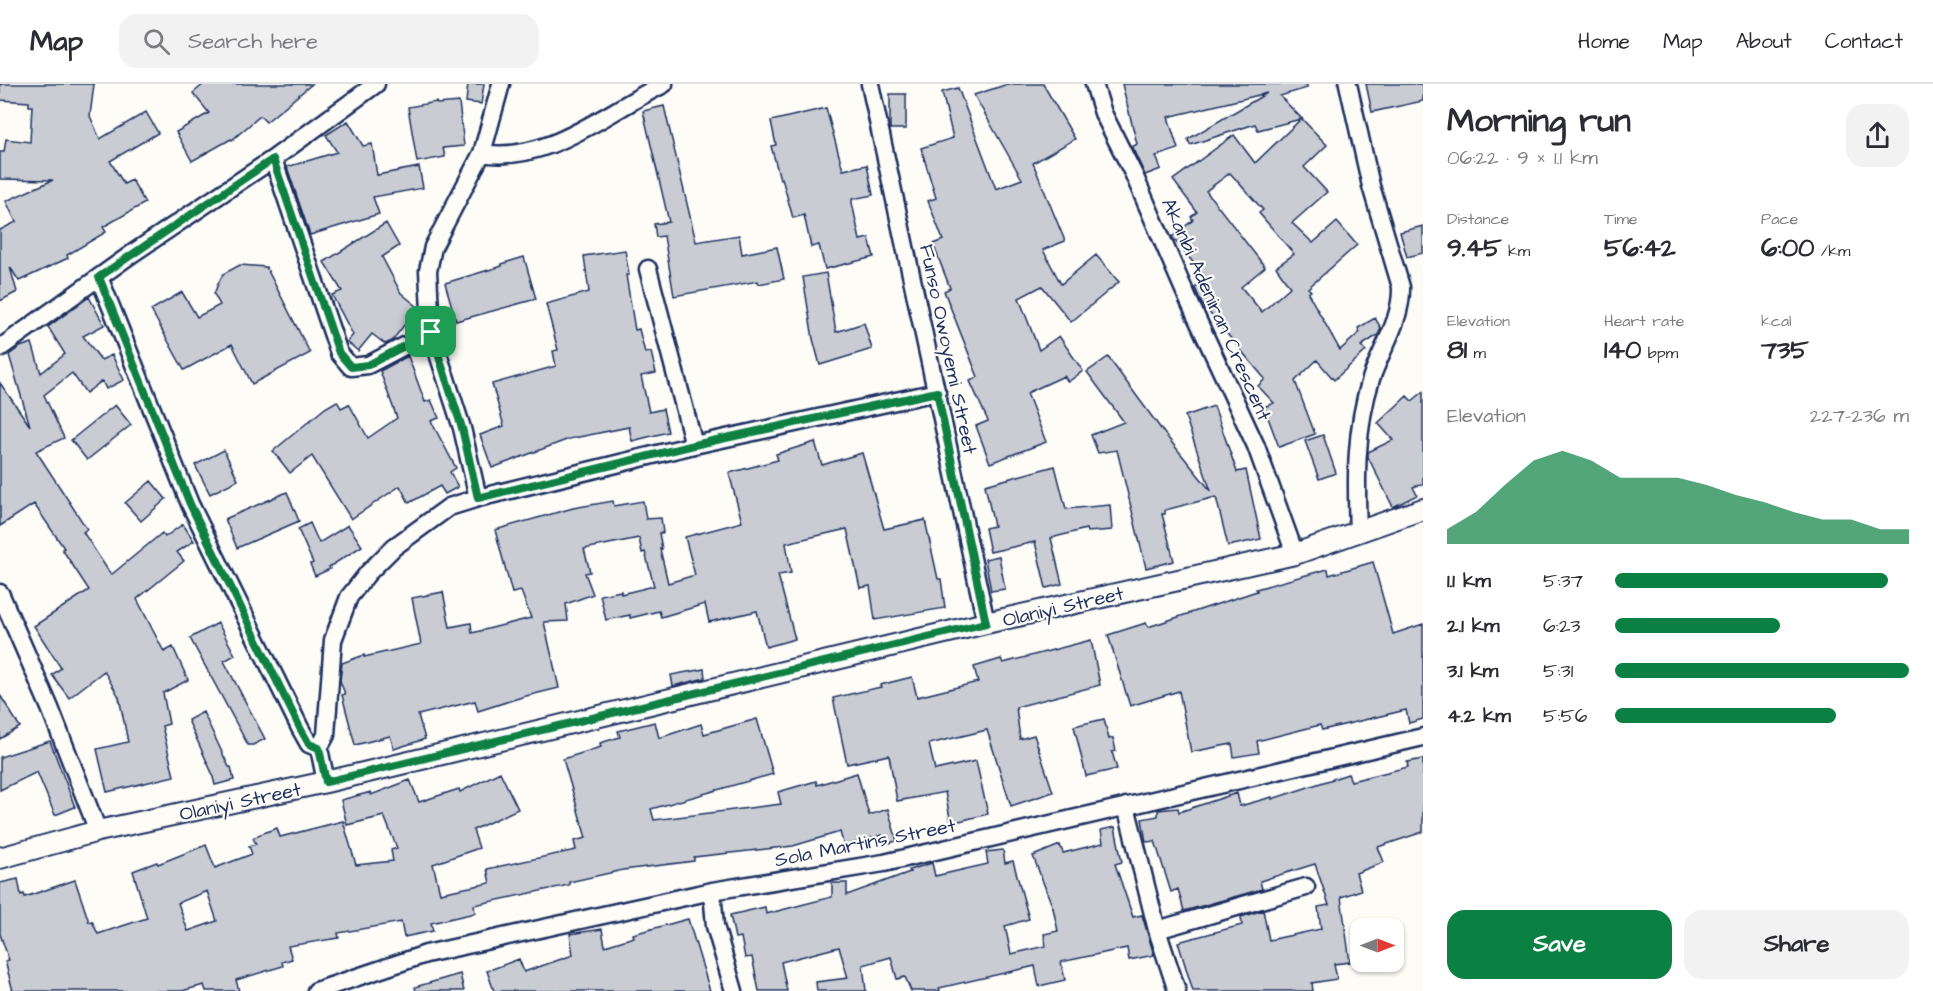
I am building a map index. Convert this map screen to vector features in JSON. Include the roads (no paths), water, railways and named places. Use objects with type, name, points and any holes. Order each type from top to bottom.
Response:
[{"type":"street","points":[[0,348],[99,277],[273,159],[376,84]]},
{"type":"street","points":[[478,498],[462,428],[431,332],[428,271],[433,247],[482,153],[501,84]]},
{"type":"street","points":[[482,153],[497,155],[529,153],[575,134],[637,97],[664,84]]},
{"type":"street","name":"Funso Owoyemi Street","points":[[870,84],[986,623]]},
{"type":"street","name":"Akanbi Adeniran Crescent","points":[[1094,84],[1103,113],[1134,175],[1256,446],[1295,554]]},
{"type":"street","points":[[1348,84],[1371,186],[1401,287],[1401,303],[1371,381],[1358,437],[1356,480],[1358,532]]},
{"type":"street","points":[[273,159],[339,353],[351,367],[368,365],[431,332]]},
{"type":"street","points":[[648,268],[694,445]]},
{"type":"street","points":[[99,277],[190,504],[300,728],[309,744],[319,748]]},
{"type":"street","points":[[326,782],[319,748],[326,735],[333,640],[349,597],[368,573],[394,547],[449,507],[694,445],[937,392]]},
{"type":"street","name":"Olaniyi Street","points":[[0,858],[98,831],[326,782],[986,623],[1295,554],[1423,510]]},
{"type":"street","points":[[0,593],[50,708],[98,831]]},
{"type":"street","name":"Sola Martins Street","points":[[316,991],[426,954],[712,891],[884,863],[1423,737]]},
{"type":"street","points":[[1126,806],[1157,930],[1177,991]]},
{"type":"street","points":[[1157,930],[1306,886]]},
{"type":"street","points":[[712,891],[715,926],[734,991]]}]
